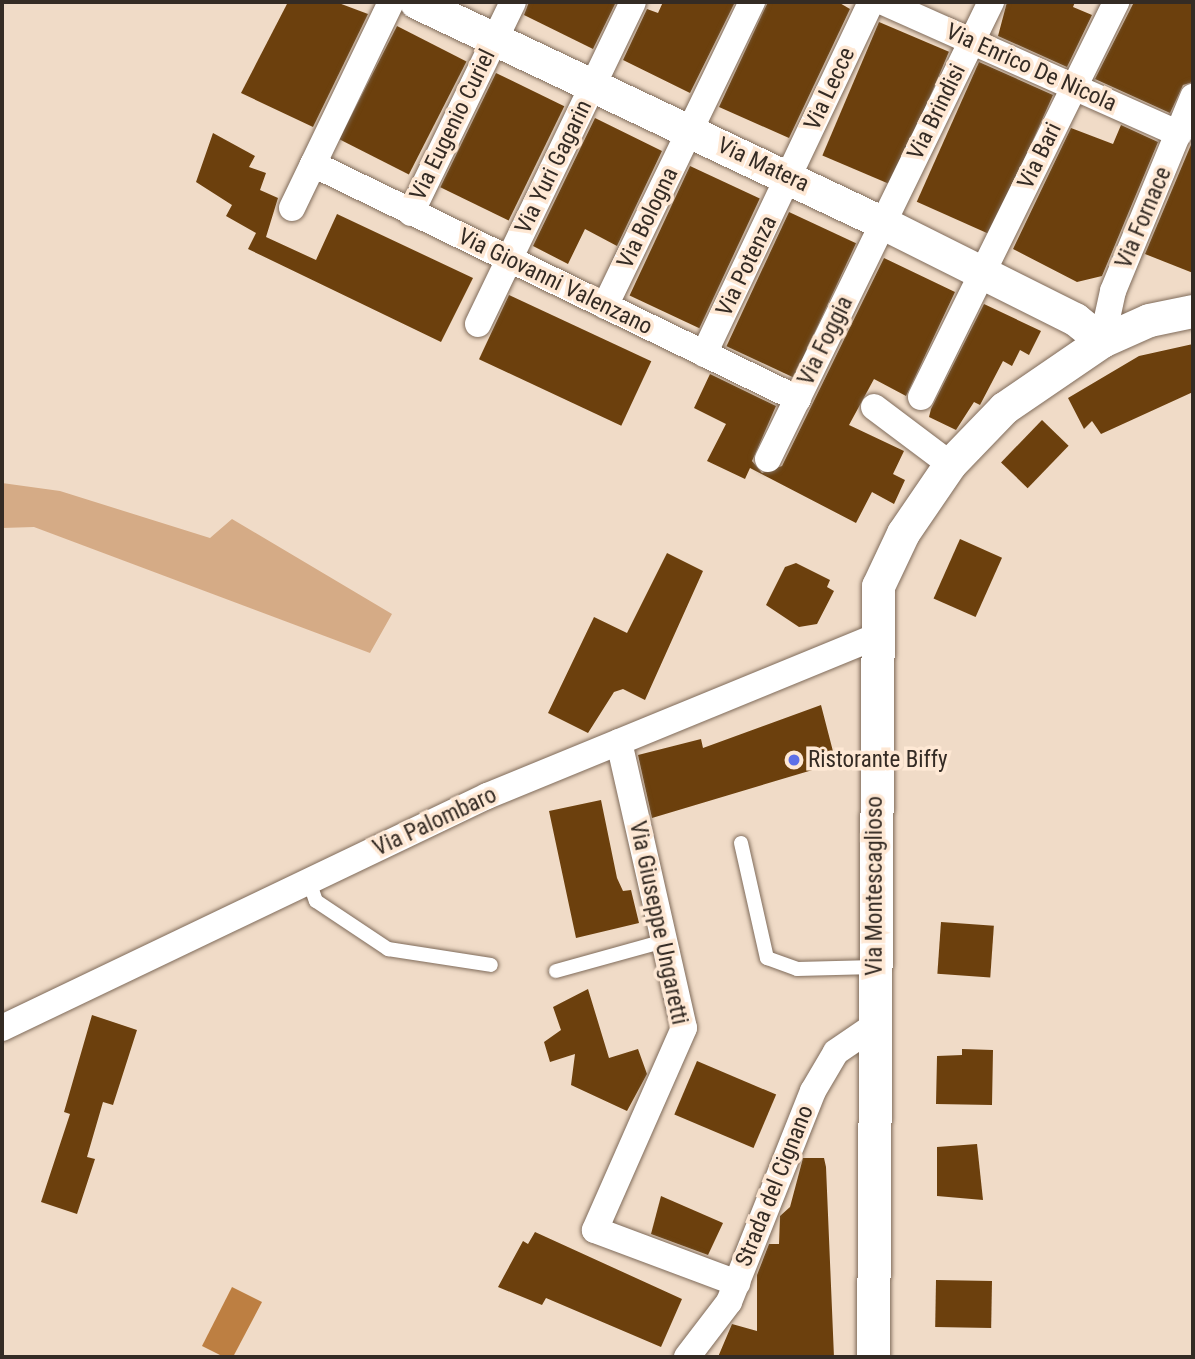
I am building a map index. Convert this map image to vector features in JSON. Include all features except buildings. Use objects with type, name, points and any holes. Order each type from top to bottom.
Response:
[{"type":"street","points":[[292,208],[391,2]]},
{"type":"street","name":"Via Matera","points":[[416,2],[883,223],[1075,319],[1102,341]]},
{"type":"street","name":"Via Eugenio Curiel","points":[[411,213],[513,2]]},
{"type":"street","name":"Via Yuri Gagarin","points":[[478,324],[633,2]]},
{"type":"street","name":"Via Bologna","points":[[605,306],[752,2]]},
{"type":"street","name":"Via Lecce","points":[[789,177],[872,2]]},
{"type":"street","name":"Via Enrico De Nicola","points":[[883,2],[1180,134]]},
{"type":"street","name":"Via Brindisi","points":[[883,223],[990,2]]},
{"type":"street","name":"Via Bari","points":[[921,397],[1116,2]]},
{"type":"street","name":"Via Fornace","points":[[1102,341],[1113,290],[1180,134],[1193,97]]},
{"type":"street","name":"Via Giovanni Valenzano","points":[[313,164],[798,400]]},
{"type":"street","name":"Via Potenza","points":[[704,354],[789,177]]},
{"type":"street","name":"Via Foggia","points":[[768,458],[883,223]]},
{"type":"street","name":"Via Montescaglioso","points":[[873,1357],[878,586],[950,464],[1004,408],[1102,341],[1149,320],[1193,311]]},
{"type":"street","points":[[874,407],[950,464]]},
{"type":"street","name":"Via Palombaro","points":[[2,1028],[309,881],[619,742],[877,636]]},
{"type":"street","name":"Via Giuseppe Ungaretti","points":[[619,742],[684,1028],[595,1230],[737,1283]]},
{"type":"street","name":"Strada del Cignano","points":[[687,1357],[737,1283],[813,1091],[835,1052],[874,1026]]},
{"type":"lane","points":[[741,843],[767,958],[797,969],[874,967]]},
{"type":"lane","points":[[309,881],[316,901],[388,948],[491,965]]},
{"type":"lane","points":[[556,971],[664,941]]},
{"type":"shaded area","points":[[2,483],[60,491],[210,538],[232,519],[392,614],[370,653],[34,527],[2,528]]},
{"type":"shaded area","points":[[232,1287],[262,1302],[233,1357],[224,1357],[202,1346]]},
{"type":"place","name":"Ristorante Biffy","points":[[794,760]]}]
